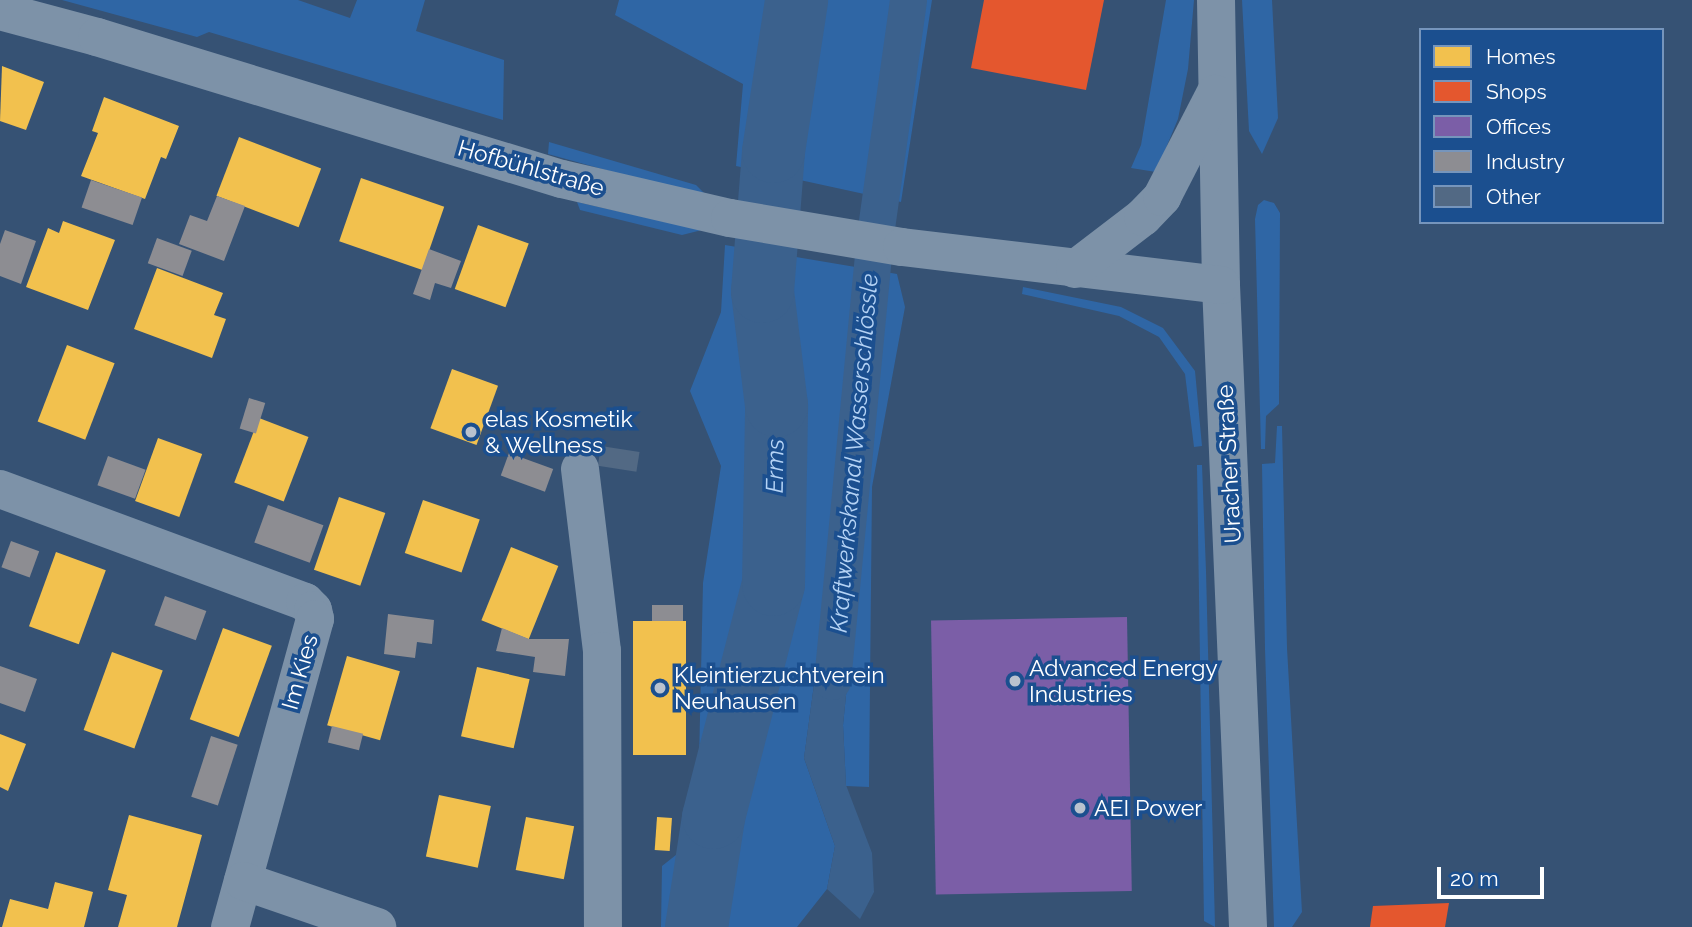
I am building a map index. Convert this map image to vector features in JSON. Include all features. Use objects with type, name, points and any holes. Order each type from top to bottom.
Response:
[{"type":"street","name":"Uracher Straße","points":[[1216,0],[1221,285],[1248,927]]},
{"type":"street","name":"Hofbühlstraße","points":[[0,11],[97,37],[562,179],[730,218],[902,247],[1221,285]]},
{"type":"street","points":[[1076,269],[1143,217],[1162,197],[1218,86]]},
{"type":"street","points":[[580,469],[602,651],[603,927]]},
{"type":"street","name":"Im Kies","points":[[0,489],[305,602],[313,610],[315,619],[243,881]]},
{"type":"street","points":[[230,927],[243,881],[377,927]]},
{"type":"shaded area","points":[[62,0],[298,0],[350,18],[357,0],[425,0],[416,31],[504,60],[503,120],[209,32],[197,37]]},
{"type":"shaded area","points":[[619,0],[932,0],[901,202],[736,166],[743,84],[615,15]]},
{"type":"shaded area","points":[[1166,0],[1194,0],[1188,69],[1178,119],[1156,172],[1131,168],[1141,145]]},
{"type":"shaded area","points":[[1242,0],[1272,0],[1278,118],[1262,154],[1249,131]]},
{"type":"shaded area","points":[[549,142],[696,185],[710,199],[548,154]]},
{"type":"shaded area","points":[[1264,200],[1274,203],[1280,213],[1279,404],[1266,416],[1265,449],[1261,449],[1255,219],[1258,205]]},
{"type":"shaded area","points":[[577,202],[702,230],[682,235],[580,210]]},
{"type":"shaded area","points":[[725,245],[897,274],[905,307],[872,487],[869,787],[846,786],[843,725],[852,636],[822,626],[804,758],[835,846],[827,889],[797,927],[661,927],[662,866],[681,851],[698,806],[703,583],[721,466],[690,391],[721,312]]},
{"type":"shaded area","points":[[1023,287],[1121,307],[1163,328],[1195,371],[1202,446],[1194,447],[1185,374],[1159,337],[1119,316],[1022,294]]},
{"type":"shaded area","points":[[1277,426],[1282,426],[1287,648],[1302,912],[1292,927],[1274,927],[1265,649],[1262,464],[1275,463]]},
{"type":"shaded area","points":[[1197,465],[1202,465],[1215,927],[1204,921]]},
{"type":"shaded area","points":[[822,626],[852,636],[843,725],[846,785],[872,853],[874,892],[860,919],[827,889],[835,846],[804,758]]},
{"type":"building: Homes","points":[[2,66],[44,82],[26,130],[0,121]]},
{"type":"building: Homes","points":[[104,97],[179,126],[166,159],[161,157],[145,199],[81,176],[98,133],[92,131]]},
{"type":"building: Homes","points":[[239,137],[321,169],[299,227],[216,196]]},
{"type":"building: Homes","points":[[361,178],[444,207],[422,270],[339,241]]},
{"type":"building: Homes","points":[[63,221],[115,240],[88,310],[26,287],[48,228],[59,233]]},
{"type":"building: Homes","points":[[478,225],[529,243],[505,307],[455,289]]},
{"type":"building: Homes","points":[[157,268],[223,293],[214,315],[226,319],[212,358],[134,329]]},
{"type":"building: Homes","points":[[67,345],[115,363],[85,440],[38,422]]},
{"type":"building: Homes","points":[[452,369],[498,386],[476,445],[430,428]]},
{"type":"building: Homes","points":[[259,418],[308,437],[284,501],[234,482]]},
{"type":"building: Homes","points":[[158,438],[202,454],[179,517],[135,501]]},
{"type":"building: Homes","points":[[339,497],[385,513],[360,586],[314,570]]},
{"type":"building: Homes","points":[[423,500],[480,520],[461,572],[405,553]]},
{"type":"building: Homes","points":[[511,547],[558,566],[529,639],[481,620]]},
{"type":"building: Homes","points":[[56,552],[106,570],[79,644],[29,626]]},
{"type":"building: Homes","name":"Kleintierzuchtverein Neuhausen","points":[[633,621],[686,621],[686,755],[633,755]]},
{"type":"building: Homes","points":[[223,628],[272,646],[239,737],[190,719]]},
{"type":"building: Homes","points":[[112,652],[163,670],[134,748],[84,730]]},
{"type":"building: Homes","points":[[347,656],[400,671],[380,740],[327,725]]},
{"type":"building: Homes","points":[[477,667],[530,679],[514,748],[461,736]]},
{"type":"building: Homes","points":[[0,734],[26,744],[8,791],[0,787]]},
{"type":"building: Homes","points":[[439,795],[491,806],[478,868],[426,857]]},
{"type":"building: Homes","points":[[129,815],[202,835],[177,927],[118,927],[127,895],[108,890]]},
{"type":"building: Homes","points":[[526,817],[574,826],[564,879],[516,870]]},
{"type":"building: Homes","points":[[657,817],[672,818],[670,851],[655,850]]},
{"type":"building: Homes","points":[[55,882],[93,892],[84,927],[2,927],[10,899],[48,909]]},
{"type":"building: Shops","points":[[984,0],[1104,0],[1086,90],[971,68]]},
{"type":"building: Shops","points":[[1449,903],[1445,927],[1370,927],[1373,906]]},
{"type":"building: Offices","points":[[1127,617],[1132,891],[936,894],[931,620]]},
{"type":"building: Industry","points":[[91,180],[142,198],[133,225],[82,207]]},
{"type":"building: Industry","points":[[217,196],[245,206],[224,261],[179,244],[190,215],[207,221]]},
{"type":"building: Industry","points":[[5,230],[36,241],[21,284],[0,276],[0,244]]},
{"type":"building: Industry","points":[[157,238],[192,251],[183,276],[148,263]]},
{"type":"building: Industry","points":[[429,249],[461,261],[451,288],[435,283],[430,300],[413,294]]},
{"type":"building: Industry","points":[[249,398],[265,403],[256,434],[240,429]]},
{"type":"building: Industry","points":[[509,453],[553,469],[545,492],[501,476]]},
{"type":"building: Industry","points":[[108,456],[146,470],[135,499],[97,485]]},
{"type":"building: Industry","points":[[268,505],[323,525],[310,563],[254,543]]},
{"type":"building: Industry","points":[[11,541],[39,551],[30,578],[1,567]]},
{"type":"building: Industry","points":[[165,596],[206,611],[196,640],[154,625]]},
{"type":"building: Industry","points":[[652,605],[683,605],[683,621],[652,621]]},
{"type":"building: Industry","points":[[388,614],[434,620],[432,644],[417,642],[415,658],[384,654]]},
{"type":"building: Industry","points":[[502,628],[529,639],[569,639],[565,676],[533,672],[535,657],[496,651]]},
{"type":"building: Industry","points":[[0,666],[37,679],[25,712],[0,703]]},
{"type":"building: Industry","points":[[332,726],[363,734],[359,750],[328,742]]},
{"type":"building: Industry","points":[[211,736],[238,745],[218,806],[191,797]]},
{"type":"building: Other","points":[[601,446],[640,452],[636,472],[598,466]]},
{"type":"waterway","name":"Erms","points":[[696,927],[713,817],[773,584],[776,405],[762,291],[773,151],[796,0]]},
{"type":"waterway","name":"Kraftwerkskanal Wasserschlössle","points":[[832,681],[875,235],[908,0]]},
{"type":"place","name":"elas Kosmetik & Wellness","points":[[471,432]]},
{"type":"place","name":"Advanced Energy Industries","points":[[1015,681]]},
{"type":"place","name":"Kleintierzuchtverein Neuhausen","points":[[660,688]]},
{"type":"place","name":"AEI Power","points":[[1080,808]]}]
